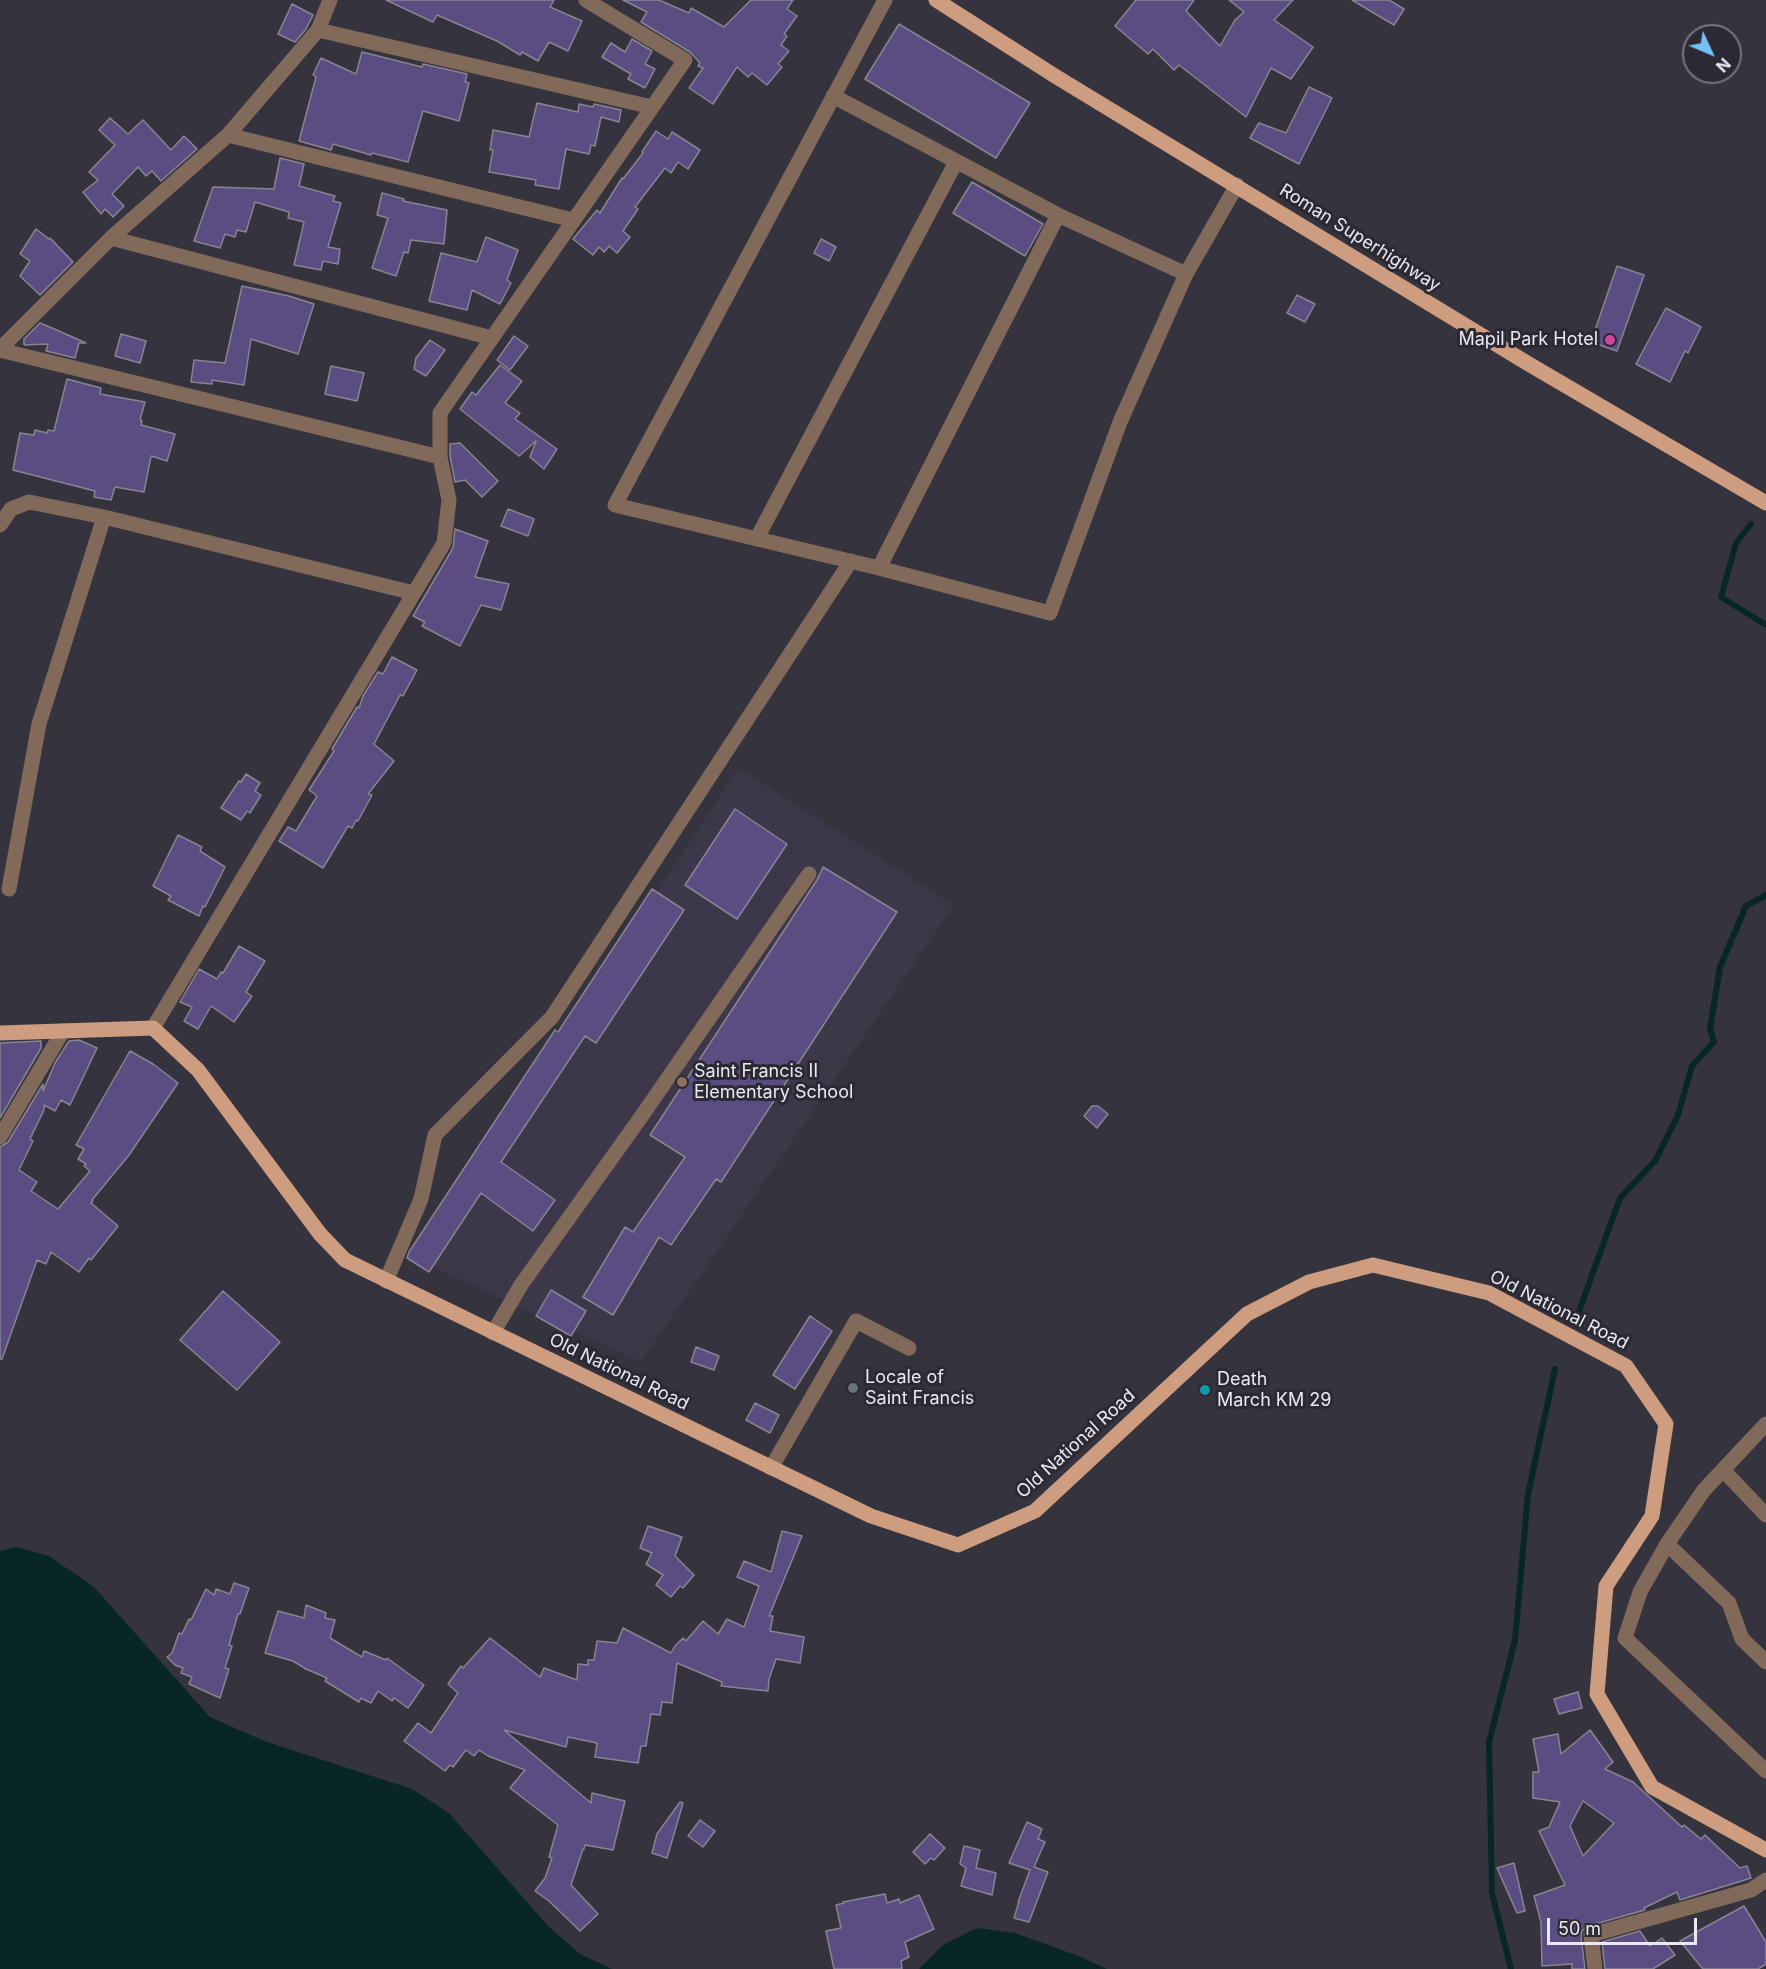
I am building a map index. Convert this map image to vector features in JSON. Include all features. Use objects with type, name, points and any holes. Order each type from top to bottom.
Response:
[{"type":"main road","name":"Roman Superhighway","points":[[936,0],[1055,76],[1527,363],[1766,503]]},
{"type":"main road","name":"Old National Road","points":[[153,1028],[198,1070],[332,1248],[345,1260],[871,1516],[958,1545],[1035,1511],[1247,1314],[1309,1282],[1373,1265],[1489,1293],[1626,1366],[1666,1424],[1652,1516],[1606,1586],[1597,1694],[1653,1787],[1766,1850]]},
{"type":"main road","points":[[0,1033],[153,1028]]},
{"type":"street","points":[[0,349],[111,238],[228,135],[318,30],[330,0]]},
{"type":"street","points":[[153,1028],[444,543],[449,500],[440,457],[440,413],[685,60],[586,0]]},
{"type":"street","points":[[885,0],[615,505],[851,561],[1050,613],[1120,422],[1186,274],[1237,185]]},
{"type":"street","points":[[318,30],[652,106]]},
{"type":"street","points":[[833,96],[1058,215],[1186,274]]},
{"type":"street","points":[[228,135],[573,220]]},
{"type":"street","points":[[757,538],[956,162]]},
{"type":"street","points":[[879,568],[1058,215]]},
{"type":"street","points":[[111,238],[492,338]]},
{"type":"street","points":[[0,349],[440,457]]},
{"type":"street","points":[[0,525],[11,509],[29,502],[104,517],[414,593]]},
{"type":"street","points":[[9,889],[39,724],[104,517]]},
{"type":"street","points":[[386,1281],[421,1199],[435,1135],[552,1017],[851,561]]},
{"type":"street","points":[[494,1333],[520,1285],[641,1117],[809,874]]},
{"type":"street","points":[[0,1137],[63,1031]]},
{"type":"street","points":[[771,1468],[856,1321],[909,1348]]},
{"type":"street","points":[[1766,1424],[1704,1490],[1667,1544],[1640,1592],[1625,1638],[1766,1771]]},
{"type":"street","points":[[1723,1470],[1766,1515]]},
{"type":"street","points":[[1667,1544],[1730,1603],[1742,1639],[1766,1662]]},
{"type":"street","points":[[1595,1969],[1591,1935],[1750,1890],[1766,1880]]},
{"type":"shaded area","name":"Saint Francis Ⅱ Elementary School","points":[[738,768],[954,905],[641,1362],[417,1260]]},
{"type":"shaded area","points":[[16,1547],[49,1556],[94,1587],[210,1717],[264,1741],[412,1789],[449,1813],[548,1926],[580,1954],[612,1969],[0,1969],[0,1551]]},
{"type":"shaded area","points":[[977,1928],[1015,1933],[1107,1969],[919,1969],[943,1945]]},
{"type":"building","points":[[386,0],[554,0],[550,7],[582,21],[568,51],[549,42],[538,61],[522,52],[520,55],[497,41],[437,15],[433,22]]},
{"type":"building","points":[[623,0],[659,0],[689,13],[691,8],[724,27],[751,0],[793,0],[787,9],[797,16],[784,34],[787,36],[781,45],[789,51],[778,64],[782,67],[767,85],[752,73],[748,77],[737,67],[713,104],[689,88],[703,68],[698,66],[700,63],[690,52],[641,22],[647,12]]},
{"type":"building","points":[[1136,0],[1194,0],[1186,11],[1220,46],[1235,20],[1244,12],[1229,0],[1293,0],[1274,20],[1313,47],[1291,79],[1271,68],[1246,117],[1179,65],[1174,70],[1153,49],[1148,54],[1115,26]]},
{"type":"building","points":[[1352,0],[1389,0],[1404,9],[1394,25]]},
{"type":"building","points":[[292,4],[313,15],[306,29],[295,42],[278,34]]},
{"type":"building","points":[[899,24],[1030,103],[996,158],[865,79]]},
{"type":"building","points":[[632,39],[652,51],[645,64],[655,69],[645,88],[628,79],[631,74],[602,57],[611,43],[625,52]]},
{"type":"building","points":[[362,52],[422,67],[423,64],[467,74],[465,82],[469,83],[459,121],[423,111],[408,162],[372,153],[371,155],[333,144],[331,150],[299,141],[316,77],[313,75],[321,58],[356,74]]},
{"type":"building","points":[[1309,87],[1332,98],[1299,164],[1250,138],[1259,123],[1286,133]]},
{"type":"building","points":[[537,103],[578,112],[579,104],[593,107],[594,104],[621,110],[619,122],[601,117],[595,146],[591,145],[589,154],[566,149],[559,189],[535,185],[536,180],[489,172],[493,150],[490,150],[493,130],[529,137]]},
{"type":"building","points":[[110,118],[128,134],[143,120],[171,150],[184,136],[197,149],[161,181],[152,171],[146,176],[138,167],[112,194],[124,206],[113,217],[105,209],[101,214],[83,192],[98,180],[89,172],[115,145],[99,130]]},
{"type":"building","points":[[656,131],[668,139],[672,132],[700,150],[688,169],[678,162],[671,173],[665,168],[635,207],[638,209],[623,231],[630,237],[617,253],[609,246],[604,252],[599,247],[593,255],[573,239],[597,210],[600,213]]},
{"type":"building","points":[[280,158],[304,164],[299,186],[335,196],[333,201],[341,203],[328,247],[340,249],[338,264],[323,261],[321,270],[294,265],[304,222],[288,218],[289,212],[255,202],[246,232],[237,230],[235,237],[225,234],[220,248],[194,241],[213,187],[274,189]]},
{"type":"building","points":[[972,182],[1043,224],[1025,256],[953,213]]},
{"type":"building","points":[[382,193],[404,199],[403,201],[447,210],[444,244],[411,240],[408,253],[404,252],[396,276],[372,268],[388,218],[377,215]]},
{"type":"building","points":[[36,229],[50,238],[73,262],[40,295],[20,276],[30,261],[20,254]]},
{"type":"building","points":[[486,237],[518,250],[507,280],[511,283],[500,304],[472,290],[467,310],[429,301],[441,253],[477,262]]},
{"type":"building","points":[[821,239],[836,247],[829,261],[814,253]]},
{"type":"building","points":[[1617,266],[1644,275],[1617,351],[1591,342]]},
{"type":"building","points":[[242,286],[314,304],[298,354],[251,339],[244,385],[212,380],[212,384],[191,382],[194,360],[225,363]]},
{"type":"building","points":[[1297,295],[1315,304],[1305,322],[1287,313]]},
{"type":"building","points":[[1666,308],[1701,327],[1688,353],[1685,351],[1670,382],[1636,364]]},
{"type":"building","points":[[40,323],[86,343],[79,343],[75,358],[46,351],[48,344],[24,345],[24,339]]},
{"type":"building","points":[[121,334],[146,341],[140,363],[115,356]]},
{"type":"building","points":[[514,336],[528,346],[510,370],[497,360]]},
{"type":"building","points":[[430,340],[445,350],[426,376],[414,369],[416,358]]},
{"type":"building","points":[[500,365],[522,381],[505,403],[520,413],[515,419],[557,449],[544,469],[530,457],[536,441],[519,456],[460,409],[472,392],[476,395]]},
{"type":"building","points":[[331,366],[364,373],[357,401],[325,394]]},
{"type":"building","points":[[67,379],[101,388],[100,394],[145,402],[140,420],[141,425],[175,434],[167,461],[151,456],[144,492],[115,487],[111,500],[94,497],[95,491],[13,470],[20,433],[34,435],[35,430],[47,433],[48,430],[54,431]]},
{"type":"building","points":[[460,443],[498,481],[482,497],[465,480],[455,482],[450,444]]},
{"type":"building","points":[[508,509],[534,519],[528,536],[501,526]]},
{"type":"building","points":[[455,529],[488,541],[475,577],[509,584],[501,610],[481,605],[460,646],[422,626],[425,622],[413,616],[453,548]]},
{"type":"building","points":[[392,657],[417,670],[403,696],[400,695],[374,744],[394,761],[368,794],[372,795],[358,821],[356,820],[352,828],[348,826],[323,868],[279,841],[288,827],[296,831],[317,796],[309,790],[334,751],[332,749],[357,707],[359,708],[363,696],[378,672],[383,674]]},
{"type":"building","points":[[246,774],[260,783],[255,791],[261,795],[250,813],[247,811],[241,820],[221,808]]},
{"type":"building","points":[[735,809],[787,844],[737,919],[685,885]]},
{"type":"building","points":[[178,835],[202,847],[200,851],[225,867],[199,916],[168,900],[171,896],[153,886]]},
{"type":"building","points":[[823,867],[897,912],[721,1182],[716,1179],[671,1245],[659,1237],[613,1315],[583,1297],[625,1227],[633,1232],[685,1157],[650,1135],[817,880]]},
{"type":"building","points":[[652,889],[684,910],[596,1043],[585,1036],[501,1162],[555,1200],[533,1231],[481,1193],[429,1272],[407,1258],[409,1252],[555,1030],[558,1032]]},
{"type":"building","points":[[239,946],[265,961],[246,992],[252,996],[234,1022],[211,1006],[198,1029],[184,1021],[192,1007],[180,1002],[199,969],[217,979]]},
{"type":"building","points":[[79,1040],[97,1048],[70,1105],[61,1100],[55,1111],[44,1105],[44,1110],[30,1139],[33,1141],[19,1170],[37,1182],[31,1191],[58,1209],[90,1171],[84,1166],[86,1164],[78,1159],[84,1149],[76,1145],[130,1051],[153,1064],[178,1083],[129,1155],[92,1200],[91,1203],[118,1226],[79,1272],[51,1252],[46,1264],[37,1260],[2,1359],[0,1359],[0,1147],[8,1142],[43,1084],[43,1091],[55,1063],[69,1041]]},
{"type":"building","points":[[41,1041],[41,1048],[0,1118],[0,1043]]},
{"type":"building","points":[[1092,1106],[1098,1106],[1108,1114],[1097,1128],[1084,1116]]},
{"type":"building","points":[[551,1290],[586,1311],[571,1336],[536,1316]]},
{"type":"building","points":[[223,1291],[280,1342],[237,1390],[180,1340]]},
{"type":"building","points":[[810,1316],[832,1331],[795,1389],[773,1375]]},
{"type":"building","points":[[696,1347],[719,1356],[714,1370],[691,1362]]},
{"type":"building","points":[[755,1403],[779,1415],[770,1433],[746,1420]]},
{"type":"building","points":[[648,1526],[682,1537],[675,1556],[694,1575],[671,1597],[656,1585],[663,1575],[646,1564],[652,1553],[640,1548]]},
{"type":"building","points":[[782,1531],[802,1536],[769,1616],[773,1616],[770,1631],[804,1637],[800,1663],[776,1659],[769,1679],[768,1691],[721,1686],[722,1682],[677,1663],[672,1703],[662,1702],[660,1715],[651,1714],[646,1746],[641,1746],[638,1763],[595,1757],[597,1743],[568,1737],[566,1747],[504,1730],[591,1803],[592,1793],[625,1801],[613,1850],[585,1845],[583,1849],[571,1885],[598,1914],[580,1931],[549,1901],[535,1891],[545,1878],[552,1858],[549,1857],[558,1825],[510,1788],[525,1770],[488,1756],[479,1750],[474,1756],[466,1750],[453,1767],[450,1765],[445,1771],[404,1741],[418,1723],[431,1733],[458,1693],[448,1684],[461,1666],[463,1668],[490,1638],[540,1677],[544,1668],[577,1680],[578,1664],[588,1665],[588,1660],[594,1660],[597,1641],[617,1643],[623,1628],[671,1653],[683,1638],[686,1641],[703,1621],[718,1634],[727,1619],[744,1627],[759,1586],[737,1577],[744,1561],[771,1572]]},
{"type":"building","points":[[234,1583],[249,1588],[229,1645],[232,1646],[225,1668],[229,1669],[220,1698],[189,1684],[192,1677],[181,1673],[183,1668],[175,1665],[167,1657],[172,1653],[179,1633],[182,1634],[189,1619],[191,1620],[206,1589],[214,1595],[216,1589],[230,1594]]},
{"type":"building","points":[[306,1605],[326,1613],[325,1618],[335,1620],[330,1638],[362,1657],[364,1651],[386,1660],[387,1658],[424,1685],[408,1708],[378,1691],[371,1703],[361,1698],[359,1702],[325,1681],[327,1678],[293,1661],[265,1653],[278,1611],[304,1618]]},
{"type":"building","points":[[1578,1692],[1582,1708],[1559,1714],[1554,1699]]},
{"type":"building","points":[[1590,1730],[1613,1762],[1605,1769],[1633,1782],[1682,1827],[1684,1825],[1701,1839],[1705,1835],[1740,1868],[1747,1866],[1751,1878],[1680,1900],[1677,1892],[1644,1908],[1645,1910],[1588,1926],[1582,1931],[1581,1936],[1585,1969],[1572,1969],[1572,1964],[1542,1966],[1541,1922],[1534,1896],[1565,1885],[1539,1831],[1549,1827],[1560,1802],[1533,1798],[1533,1772],[1539,1772],[1533,1739],[1558,1734],[1561,1754]],"holes":[[[1583,1801],[1614,1823],[1583,1856],[1570,1826]]]},
{"type":"building","points":[[680,1802],[683,1803],[667,1858],[652,1853],[657,1834]]},
{"type":"building","points":[[700,1820],[715,1831],[703,1847],[688,1836]]},
{"type":"building","points":[[1027,1822],[1042,1829],[1038,1839],[1045,1842],[1034,1867],[1048,1872],[1029,1922],[1014,1918],[1030,1870],[1009,1863]]},
{"type":"building","points":[[930,1834],[945,1848],[934,1860],[931,1858],[925,1864],[913,1852]]},
{"type":"building","points":[[964,1846],[980,1850],[976,1868],[996,1873],[992,1895],[961,1886],[966,1868],[960,1864]]},
{"type":"building","points":[[1514,1863],[1525,1911],[1517,1913],[1497,1868]]},
{"type":"building","points":[[885,1894],[887,1903],[899,1899],[900,1903],[919,1895],[934,1929],[905,1942],[909,1957],[901,1961],[902,1969],[834,1969],[826,1931],[841,1928],[836,1905]]},
{"type":"building","points":[[1744,1906],[1766,1942],[1766,1964],[1758,1969],[1703,1969],[1680,1941]]},
{"type":"building","points":[[1640,1931],[1650,1946],[1662,1938],[1675,1955],[1653,1969],[1605,1969],[1602,1942]]},
{"type":"waterway","points":[[1751,524],[1736,543],[1721,597],[1766,625]]},
{"type":"waterway","points":[[1575,1322],[1620,1198],[1655,1161],[1678,1115],[1692,1066],[1714,1042],[1710,1029],[1720,967],[1746,906],[1766,895]]},
{"type":"waterway","points":[[1511,1969],[1492,1893],[1489,1742],[1515,1640],[1528,1494],[1555,1369]]},
{"type":"place","name":"Mapil Park Hotel","points":[[1610,340]]},
{"type":"place","name":"Saint Francis Ⅱ Elementary School","points":[[682,1082]]},
{"type":"place","name":"Locale of Saint Francis","points":[[853,1388]]},
{"type":"place","name":"Death March KM 29","points":[[1205,1390]]}]
